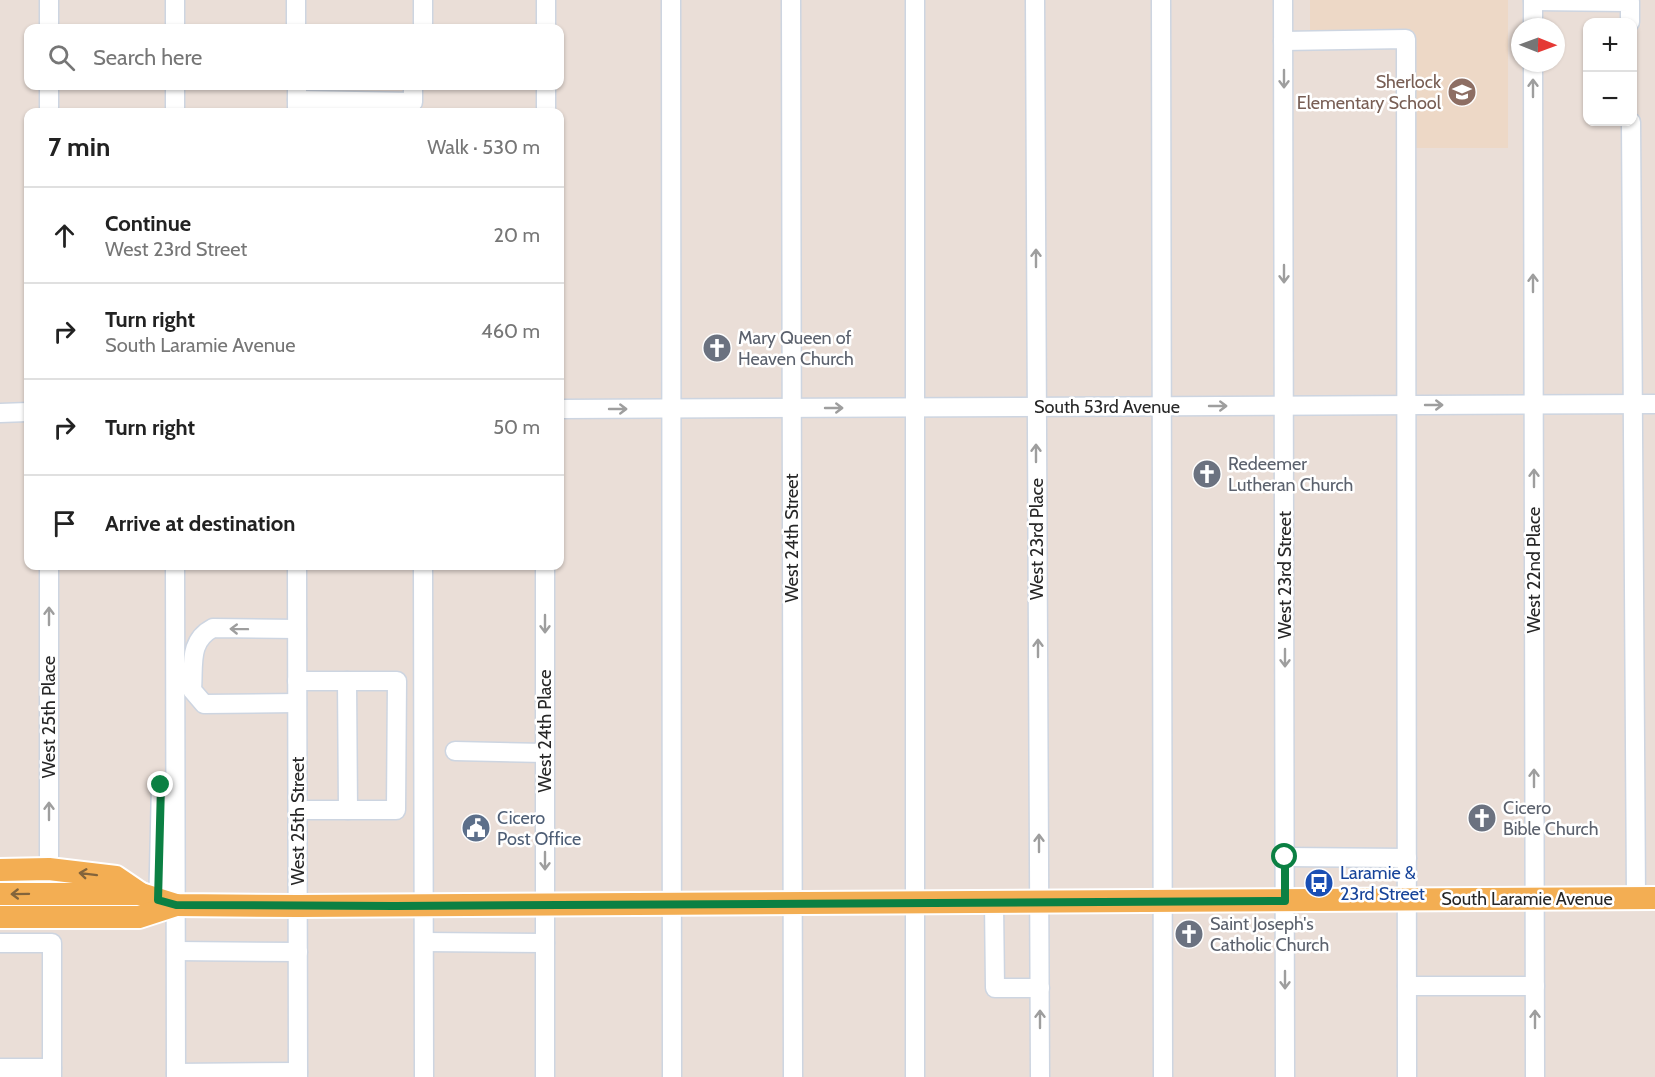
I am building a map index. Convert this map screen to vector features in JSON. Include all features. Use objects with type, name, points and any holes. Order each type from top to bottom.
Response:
[{"type":"main road","points":[[0,870],[49,869],[116,877],[158,902]]},
{"type":"main road","name":"South Laramie Avenue","points":[[0,894],[298,906],[1646,898]]},
{"type":"main road","name":"South Laramie Avenue","points":[[0,917],[139,917],[158,902]]},
{"type":"street","points":[[49,0],[49,24]]},
{"type":"street","points":[[174,0],[175,24]]},
{"type":"street","points":[[296,0],[296,24]]},
{"type":"street","points":[[423,0],[423,24]]},
{"type":"street","points":[[546,0],[546,24]]},
{"type":"street","points":[[670,0],[672,1077]]},
{"type":"street","name":"West 24th Street","points":[[791,0],[793,1077]]},
{"type":"street","points":[[915,0],[915,1077]]},
{"type":"street","name":"West 23rd Place","points":[[1035,0],[1040,1077]]},
{"type":"street","points":[[1161,0],[1163,1077]]},
{"type":"street","name":"West 23rd Street","points":[[1283,0],[1285,1077]]},
{"type":"street","points":[[1533,18],[1533,1],[1630,2],[1630,18]]},
{"type":"street","points":[[1284,41],[1406,39],[1407,1077]]},
{"type":"street","name":"West 22nd Place","points":[[1533,72],[1535,1077]]},
{"type":"street","points":[[49,90],[49,108]]},
{"type":"street","points":[[175,90],[175,108]]},
{"type":"street","points":[[297,99],[337,93],[413,102],[413,90]]},
{"type":"street","points":[[423,90],[423,108]]},
{"type":"street","points":[[546,90],[546,108]]},
{"type":"street","points":[[1631,126],[1634,404],[1646,898]]},
{"type":"street","name":"South 53rd Avenue","points":[[564,409],[1655,404]]},
{"type":"street","points":[[0,413],[24,412]]},
{"type":"street","name":"West 25th Place","points":[[49,570],[49,869]]},
{"type":"street","points":[[158,902],[175,570]]},
{"type":"street","name":"West 25th Street","points":[[297,570],[298,1074]]},
{"type":"street","points":[[423,570],[424,1077]]},
{"type":"street","name":"West 24th Place","points":[[545,570],[545,1077]]},
{"type":"street","points":[[297,629],[213,628],[202,634],[194,648],[192,690],[204,704],[297,703]]},
{"type":"street","points":[[297,681],[397,681],[396,810],[298,810]]},
{"type":"street","points":[[347,681],[348,810]]},
{"type":"street","points":[[455,751],[545,753]]},
{"type":"street","points":[[161,785],[158,902],[176,951],[176,1075],[298,1074]]},
{"type":"street","points":[[1285,857],[1407,858]]},
{"type":"street","points":[[994,902],[995,988],[1040,988]]},
{"type":"street","points":[[424,942],[545,943]]},
{"type":"street","points":[[0,943],[52,943],[52,1072],[0,1068]]},
{"type":"street","points":[[176,951],[298,952]]},
{"type":"street","points":[[1407,986],[1535,986]]},
{"type":"shaded area","name":"Sherlock Elementary School","points":[[1310,0],[1508,0],[1508,148],[1415,148],[1415,36],[1310,35]]},
{"type":"place","name":"Sherlock Elementary School","points":[[1462,92]]},
{"type":"place","name":"Mary Queen of Heaven Church","points":[[717,348]]},
{"type":"place","name":"Redeemer Lutheran Church","points":[[1207,474]]},
{"type":"place","name":"Cicero Bible Church","points":[[1482,818]]},
{"type":"place","name":"Cicero Post Office","points":[[476,828]]},
{"type":"place","name":"Laramie & 23rd Street","points":[[1319,883]]},
{"type":"place","name":"Saint Joseph's Catholic Church","points":[[1189,934]]},
{"type":"route","points":[[161,785],[158,900],[176,905],[1285,901],[1285,857]]}]
